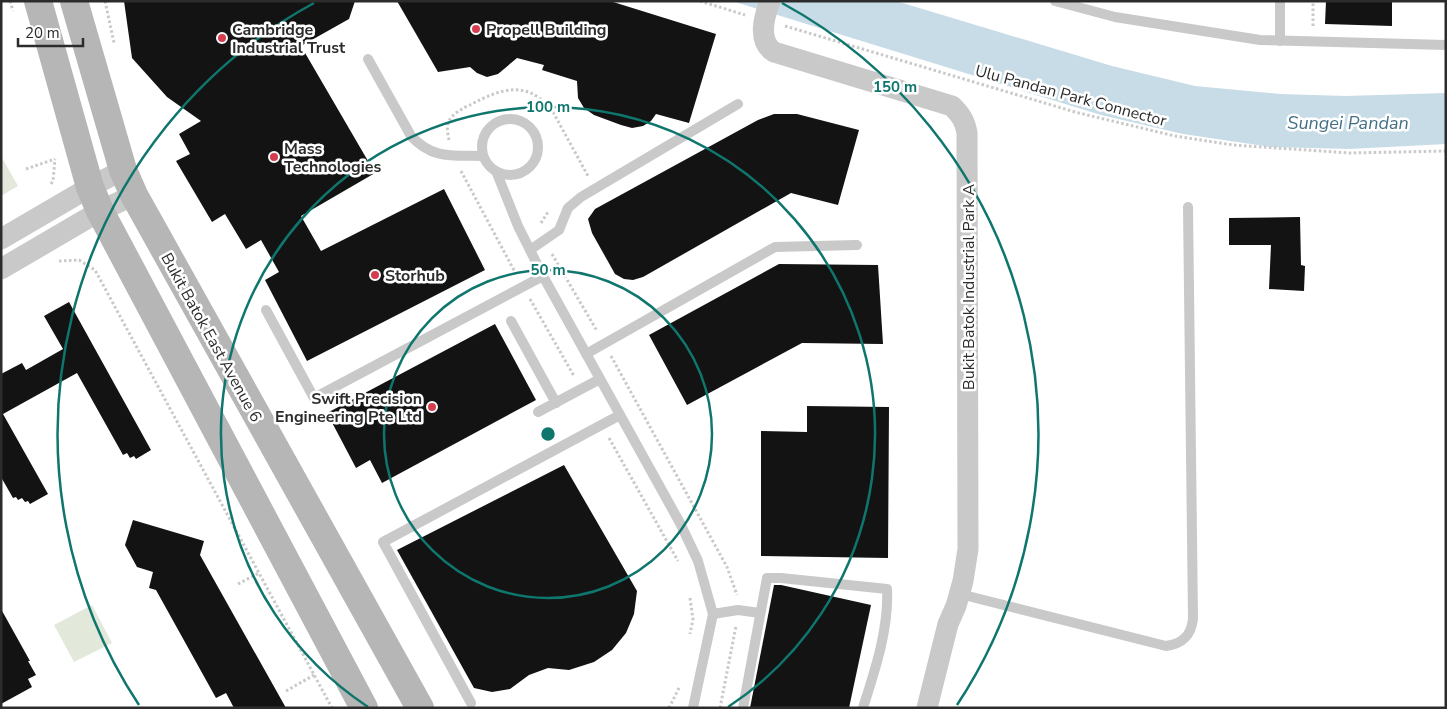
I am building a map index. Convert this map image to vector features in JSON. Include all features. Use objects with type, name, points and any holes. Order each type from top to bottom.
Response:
[{"type":"main road","points":[[38,1],[95,199],[364,708]]},
{"type":"main road","name":"Bukit Batok East Avenue 6","points":[[74,1],[128,182],[420,708]]},
{"type":"street","name":"Bukit Batok Industrial Park A","points":[[766,12],[765,41],[774,52],[952,106],[965,123],[967,143],[967,565],[960,594],[948,624],[927,708]]},
{"type":"street","points":[[1,240],[95,199],[128,182]]},
{"type":"street","points":[[1,268],[95,199]]},
{"type":"lane","points":[[1055,1],[1115,17],[1260,40],[1446,45]]},
{"type":"lane","points":[[1280,1],[1280,41]]},
{"type":"lane","points":[[368,59],[410,136],[419,145],[440,155],[484,156]]},
{"type":"lane","points":[[530,250],[559,230],[568,208],[581,197],[738,104]]},
{"type":"lane","points":[[512,118],[521,121],[533,131],[538,147],[536,156],[532,164],[525,170],[515,174],[505,174],[496,171],[488,164],[484,156],[482,143],[485,133],[492,125],[502,120],[512,118]]},
{"type":"lane","points":[[496,171],[518,226],[543,276],[680,523],[698,561],[713,614],[693,708]]},
{"type":"lane","points":[[960,594],[1166,646],[1182,641],[1188,635],[1192,628],[1193,619],[1188,207]]},
{"type":"lane","points":[[586,354],[775,246],[857,245]]},
{"type":"lane","points":[[266,310],[314,398],[543,276]]},
{"type":"lane","points":[[511,321],[556,402]]},
{"type":"lane","points":[[538,412],[600,379]]},
{"type":"lane","points":[[471,703],[384,542],[620,415]]},
{"type":"lane","points":[[743,708],[767,578],[887,589],[888,600],[881,649],[864,708]]},
{"type":"lane","points":[[713,614],[738,610],[760,614]]},
{"type":"path","points":[[10,1],[15,19]]},
{"type":"path","points":[[105,1],[115,47]]},
{"type":"path","name":"Ulu Pandan Park Connector","points":[[700,1],[766,12],[1076,112],[1175,136],[1234,144],[1350,153],[1446,151]]},
{"type":"path","points":[[1313,1],[1313,42]]},
{"type":"path","points":[[26,169],[55,159],[53,181],[48,188]]},
{"type":"path","points":[[56,261],[79,260],[95,270],[332,708]]},
{"type":"path","points":[[601,425],[680,563]]},
{"type":"path","points":[[238,584],[259,573]]},
{"type":"path","points":[[690,595],[693,619],[690,637]]},
{"type":"path","points":[[286,691],[314,675]]},
{"type":"path","points":[[669,708],[680,688],[682,680]]},
{"type":"shaded area","points":[[1,156],[18,186],[1,196]]},
{"type":"shaded area","points":[[92,605],[112,643],[74,662],[54,625]]},
{"type":"water","name":"Sungei Pandan","points":[[732,1],[896,1],[1112,66],[1195,86],[1280,94],[1346,96],[1446,93],[1446,144],[1349,149],[1271,147],[1183,134],[1101,115]]},
{"type":"building","points":[[124,1],[355,1],[349,19],[301,46],[375,173],[301,216],[321,251],[444,189],[485,270],[307,361],[265,280],[279,272],[261,240],[246,249],[225,214],[212,222],[176,161],[190,154],[179,134],[201,121],[167,97],[132,58]]},
{"type":"building","points":[[397,1],[610,1],[716,34],[689,123],[656,114],[651,121],[643,126],[632,128],[594,115],[584,108],[578,98],[577,81],[542,70],[544,65],[517,58],[498,74],[487,77],[477,73],[470,67],[438,72]]},
{"type":"building","points":[[1326,1],[1392,1],[1392,26],[1325,24]]},
{"type":"building","points":[[774,114],[797,114],[859,130],[838,205],[791,193],[643,277],[633,280],[624,279],[615,274],[592,233],[588,219],[595,209],[758,120]]},
{"type":"building","points":[[1300,217],[1301,265],[1305,266],[1304,291],[1269,289],[1271,245],[1229,245],[1229,218]]},
{"type":"building","points":[[779,264],[878,265],[883,344],[802,343],[687,405],[649,335]]},
{"type":"building","points":[[69,302],[151,450],[136,459],[134,456],[130,458],[127,453],[123,455],[77,373],[3,414],[48,494],[30,504],[22,498],[18,500],[16,497],[13,498],[1,477],[1,374],[22,363],[26,370],[63,349],[44,316]]},
{"type":"building","name":"Swift Precision Engineering Pte Ltd","points":[[495,324],[536,400],[382,483],[370,460],[356,468],[327,413]]},
{"type":"building","points":[[807,406],[889,407],[888,558],[761,556],[761,431],[807,432]]},
{"type":"building","points":[[564,465],[637,591],[634,614],[626,633],[612,650],[594,662],[569,670],[548,668],[529,675],[510,689],[492,692],[474,688],[397,550]]},
{"type":"building","points":[[133,520],[204,541],[200,555],[286,708],[234,708],[226,693],[216,698],[156,590],[149,588],[153,572],[137,567],[125,545]]},
{"type":"building","points":[[774,585],[871,605],[849,708],[750,708]]},
{"type":"building","points":[[1,609],[36,675],[28,679],[32,687],[1,704]]},
{"type":"place","name":"Propell Building","points":[[476,29]]},
{"type":"place","name":"Cambridge Industrial Trust","points":[[222,38]]},
{"type":"place","name":"Mass Technologies","points":[[274,157]]},
{"type":"place","name":"Storhub","points":[[375,275]]},
{"type":"place","name":"Swift Precision Engineering Pte Ltd","points":[[432,407]]}]
